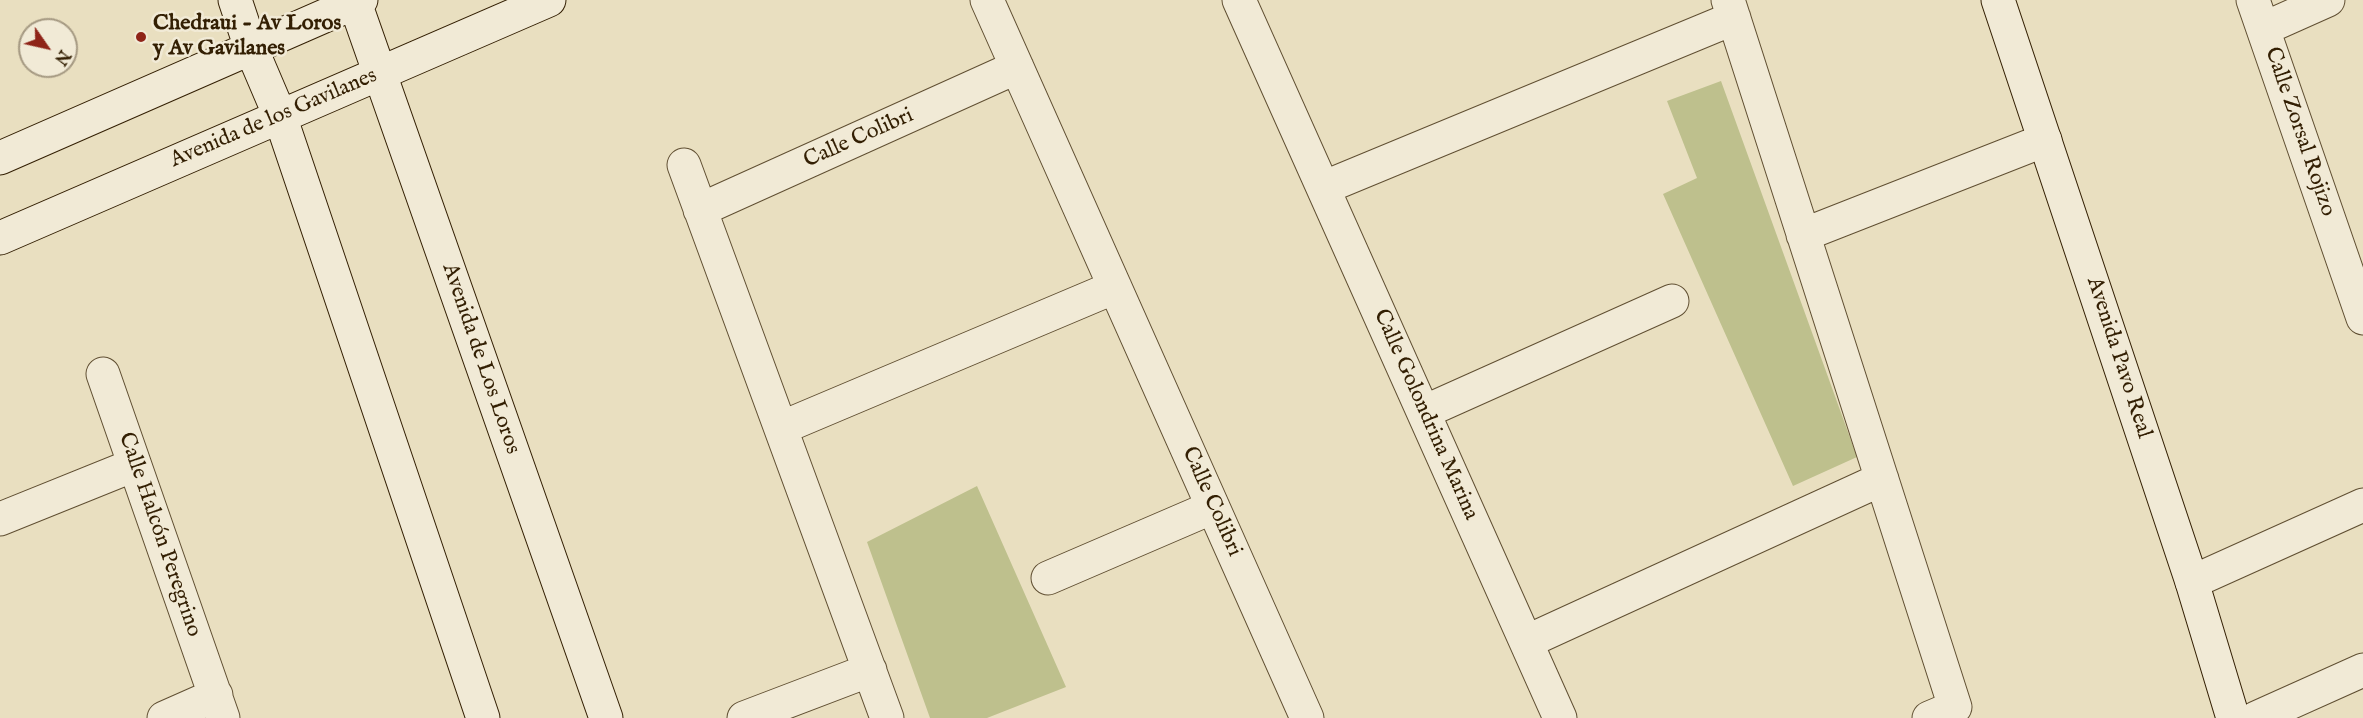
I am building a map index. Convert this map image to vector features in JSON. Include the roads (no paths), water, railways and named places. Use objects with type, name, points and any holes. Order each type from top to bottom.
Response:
[{"type":"street","points":[[235,0],[251,48],[280,117],[483,718]]},
{"type":"street","name":"Avenida de los Gavilanes","points":[[0,238],[549,0]]},
{"type":"street","name":"Calle Colibri","points":[[987,0],[1306,718]]},
{"type":"street","name":"Calle Golondrina Marina","points":[[1239,0],[1560,718]]},
{"type":"street","name":"Avenida Pavo Real","points":[[1998,0],[2192,582],[2233,718]]},
{"type":"street","points":[[2258,15],[2328,0]]},
{"type":"street","points":[[0,158],[357,1]]},
{"type":"street","name":"Avenida de Los Loros","points":[[357,1],[379,74],[606,718]]},
{"type":"street","points":[[1323,188],[1731,9],[1955,707],[1929,718]]},
{"type":"street","name":"Calle Zorsal Rojizo","points":[[2258,15],[2354,259],[2363,318]]},
{"type":"street","name":"Calle Colibri","points":[[700,210],[1017,67]]},
{"type":"street","points":[[1803,235],[2045,140]]},
{"type":"street","points":[[684,165],[887,718]]},
{"type":"street","points":[[781,428],[1115,287]]},
{"type":"street","points":[[1424,412],[1672,301]]},
{"type":"street","name":"Calle Halcón Peregrino","points":[[103,374],[219,707],[164,718]]},
{"type":"street","points":[[0,519],[134,465]]},
{"type":"street","points":[[1526,642],[1882,479]]},
{"type":"street","points":[[2192,582],[2363,505]]},
{"type":"street","points":[[1048,578],[1213,507]]},
{"type":"street","points":[[744,718],[870,670]]},
{"type":"street","points":[[2256,718],[2363,670]]},
{"type":"place","name":"Chedraui - Av Loros y Av Gavilanes","points":[[141,37]]}]
